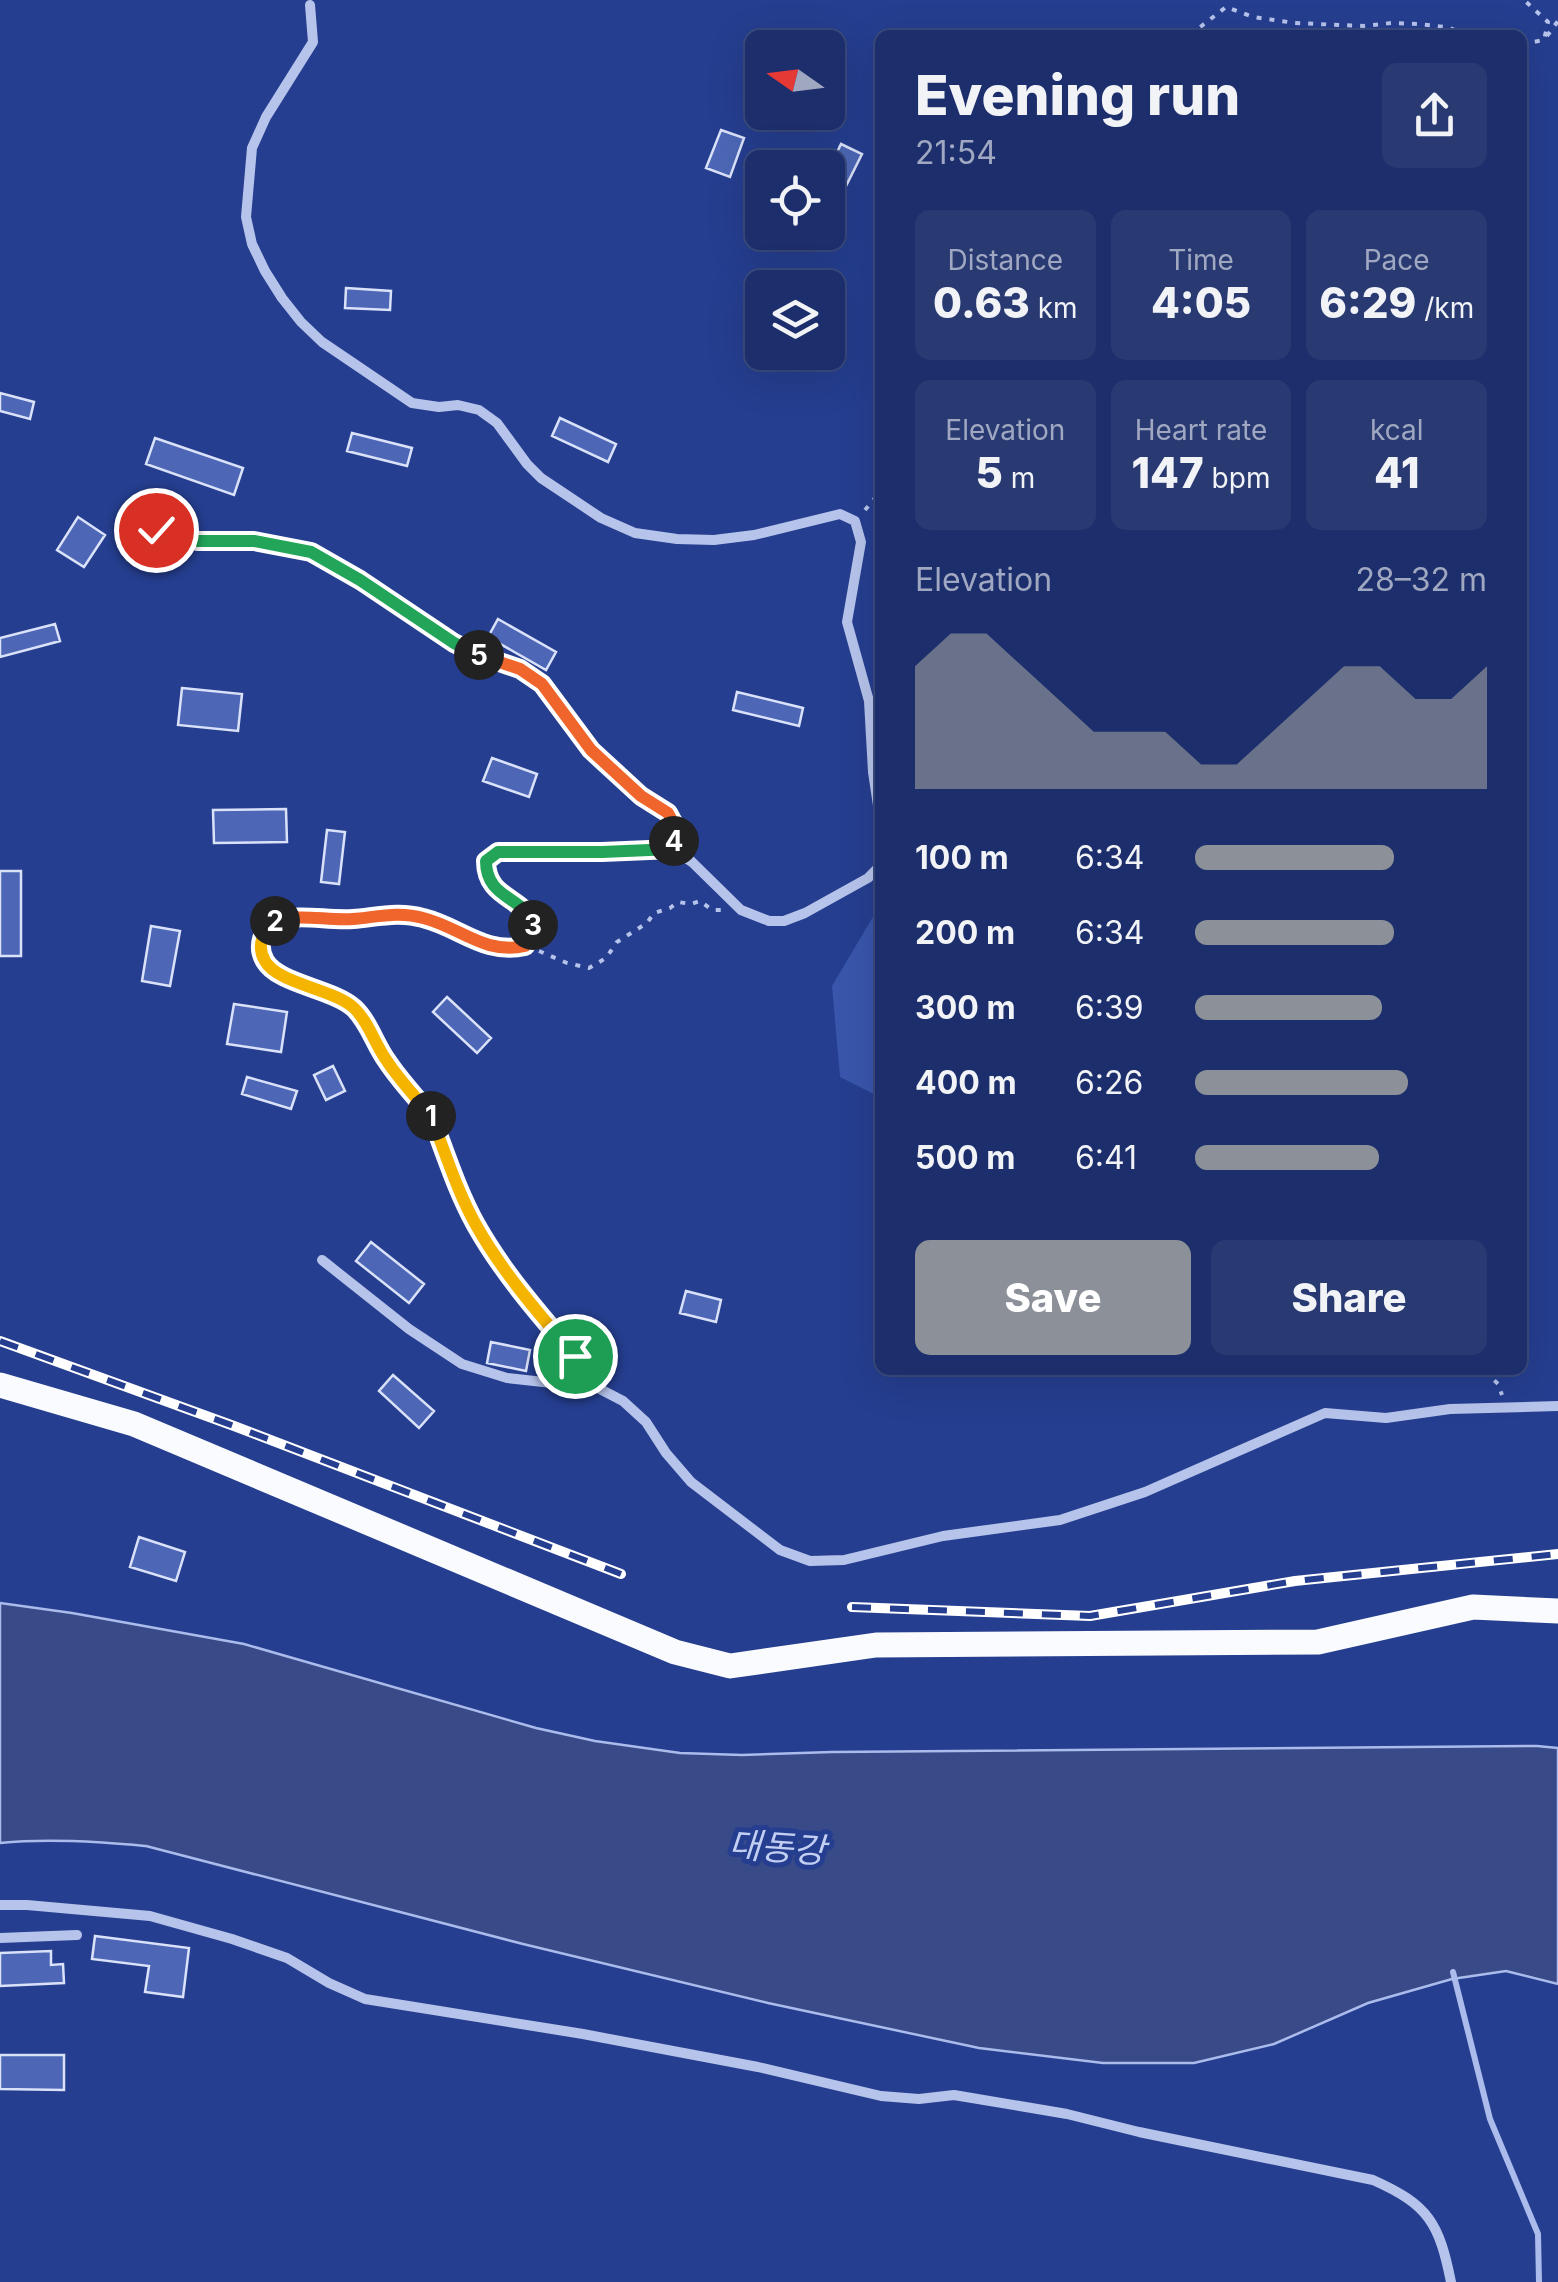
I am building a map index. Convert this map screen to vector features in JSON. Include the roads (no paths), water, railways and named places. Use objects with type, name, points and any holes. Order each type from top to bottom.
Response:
[{"type":"main road","points":[[0,1385],[134,1424],[674,1652],[730,1666],[876,1645],[1318,1642],[1473,1607],[1558,1611]]},
{"type":"street","points":[[310,5],[313,42],[266,116],[252,148],[246,218],[252,244],[282,298],[322,342],[412,403],[479,410],[497,423],[541,478],[601,518],[635,532],[677,540],[714,540],[754,535],[840,514],[855,521],[861,542],[847,622],[869,700],[875,780]]},
{"type":"street","points":[[156,530],[198,541],[254,541],[311,552],[454,643],[520,669],[542,684],[591,750],[641,796],[668,813],[675,826],[673,849]]},
{"type":"street","points":[[598,1388],[494,1256],[474,1221],[430,1115],[385,1060],[354,1008],[278,974],[264,961],[264,929],[278,919],[350,919],[396,914],[424,918],[507,950],[525,946],[534,932],[531,917],[495,888],[486,875],[486,861],[498,852],[673,849],[692,862],[741,910],[768,921],[784,921],[805,913],[875,871]]},
{"type":"street","points":[[322,1260],[409,1329],[462,1364],[507,1378],[598,1388],[623,1400],[646,1422],[690,1482],[780,1550],[810,1561],[844,1560],[942,1536],[1060,1520],[1145,1492],[1325,1413],[1386,1418],[1450,1409],[1558,1406]]},
{"type":"street","points":[[0,1904],[150,1916],[232,1938],[287,1958],[328,1983],[365,1999],[583,2034],[758,2067],[882,2096],[919,2099],[954,2095],[1067,2114],[1373,2180],[1422,2208],[1438,2233],[1450,2282]]},
{"type":"street","points":[[0,1938],[77,1935]]},
{"type":"water","name":"대동강","points":[[0,1603],[244,1644],[536,1728],[680,1753],[1558,1748],[1558,1984],[1506,1971],[1452,1979],[1368,2003],[1274,2044],[1194,2063],[1103,2063],[979,2048],[768,2003],[146,1846],[55,1841],[0,1843]]},
{"type":"waterway","points":[[1453,1972],[1490,2119],[1538,2234],[1539,2282]]},
{"type":"railway","points":[[0,1341],[621,1574]]},
{"type":"railway","points":[[852,1607],[1090,1616],[1295,1581],[1558,1554]]}]
